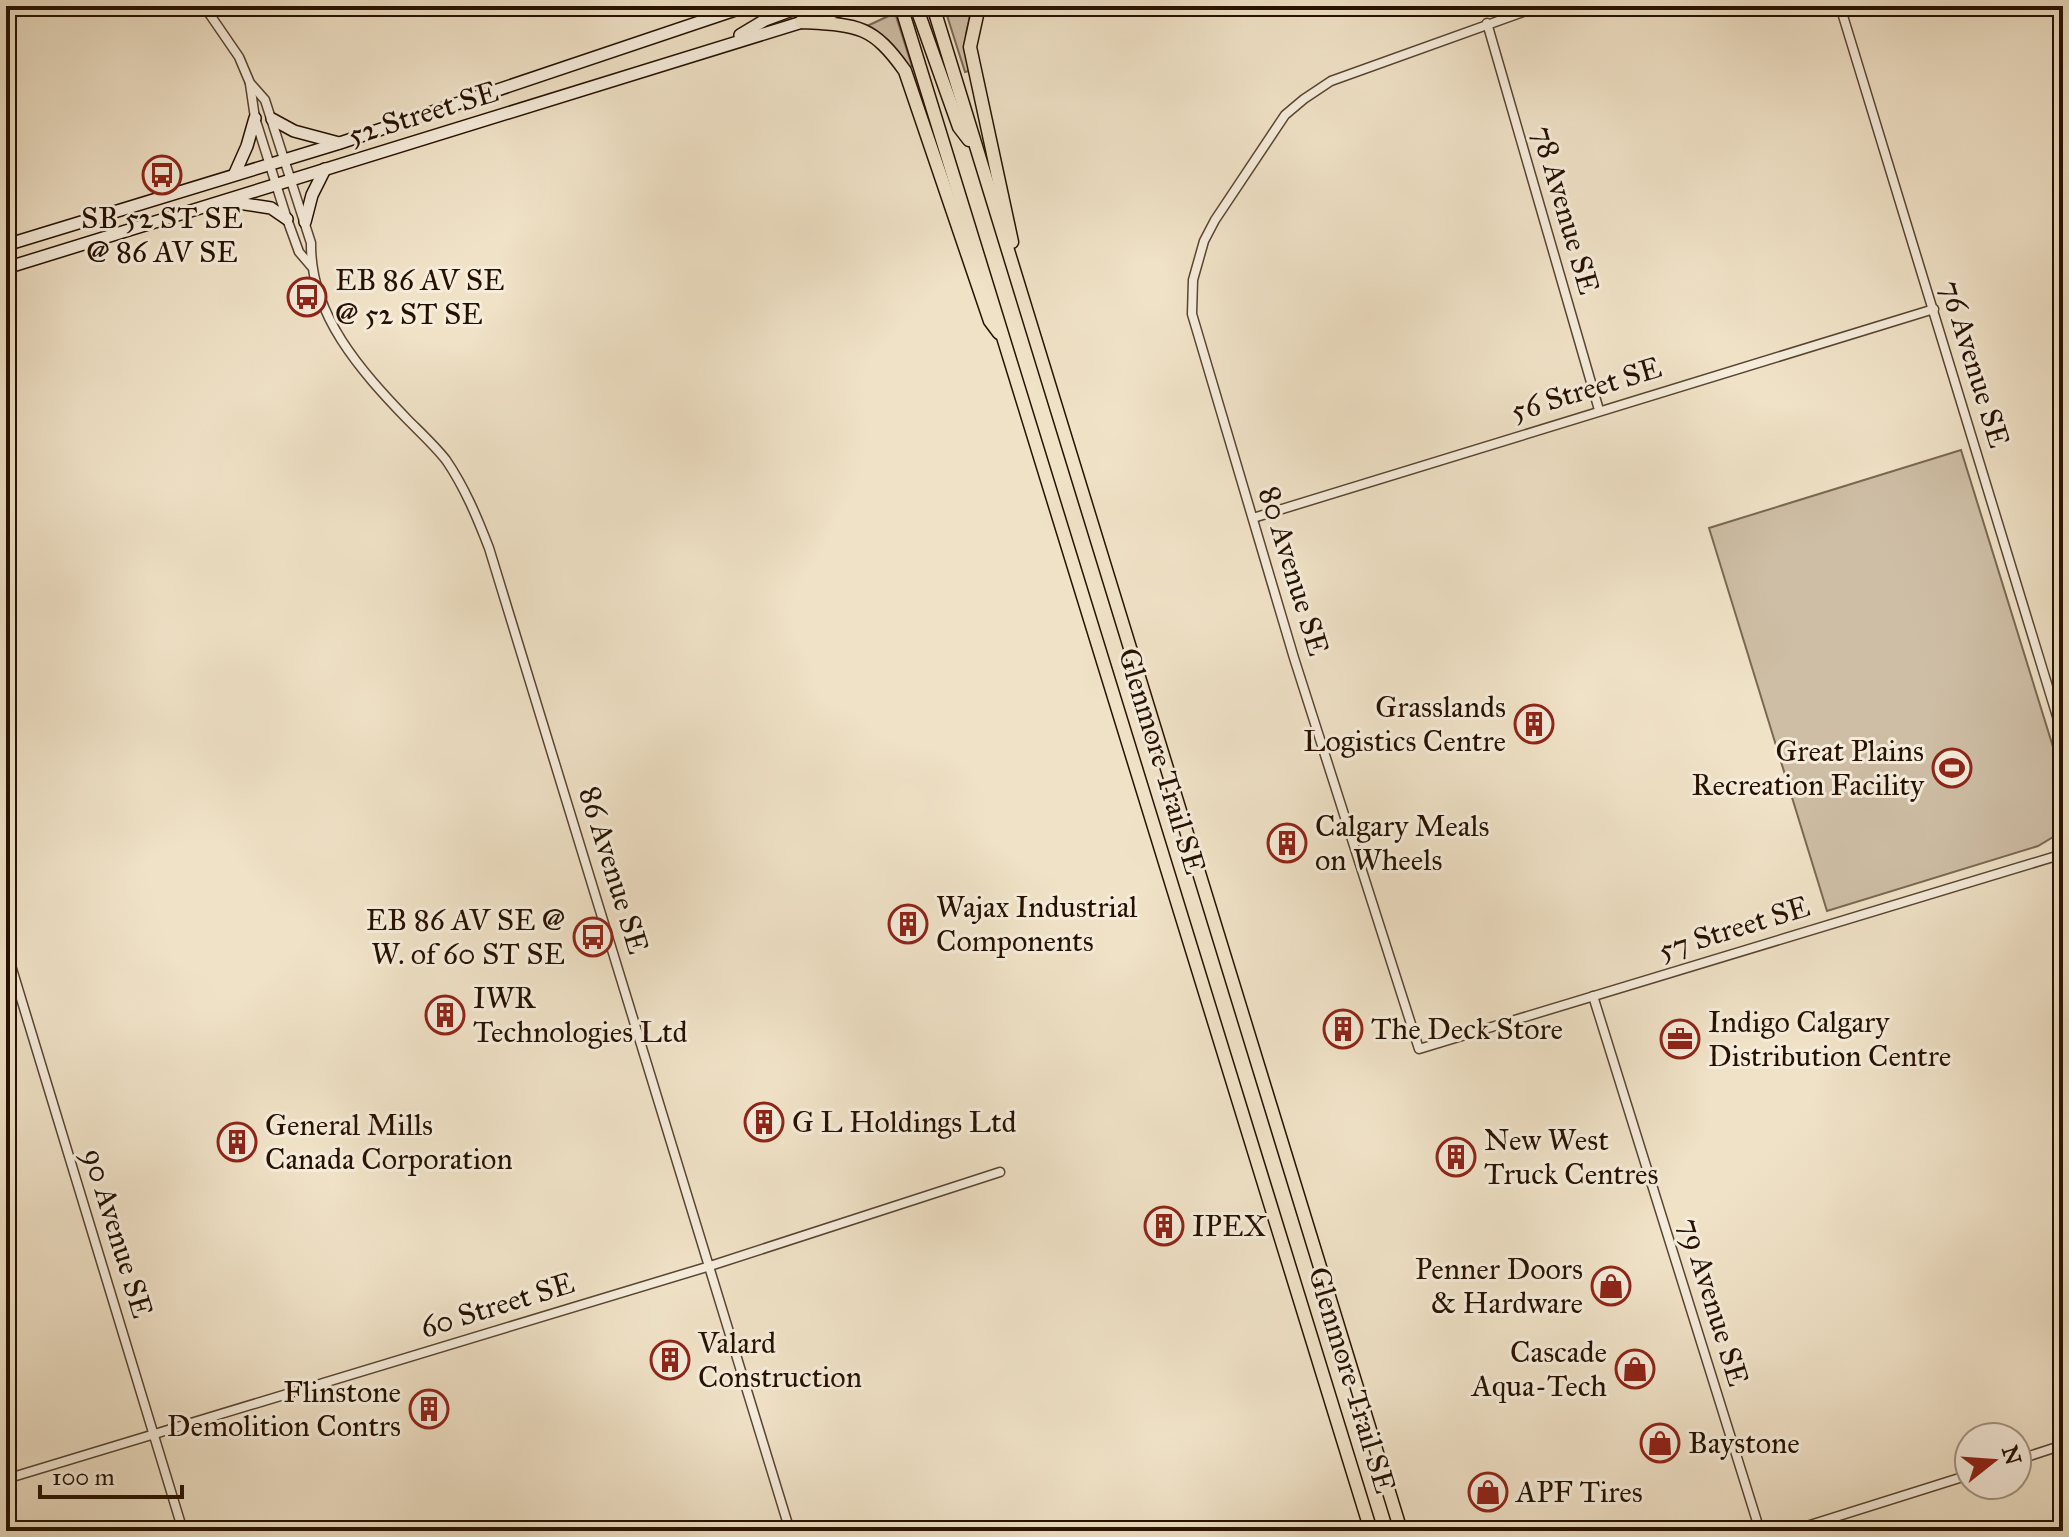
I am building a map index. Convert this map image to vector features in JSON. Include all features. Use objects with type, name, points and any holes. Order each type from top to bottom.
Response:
[{"type":"main road","name":"52 Street SE","points":[[6,245],[340,143],[747,6]]},
{"type":"main road","points":[[726,44],[765,20],[803,6]]},
{"type":"main road","name":"52 Street SE","points":[[6,268],[854,6]]},
{"type":"main road","name":"Glenmore Trail SE","points":[[901,6],[1371,1531]]},
{"type":"main road","points":[[916,6],[959,127],[975,149]]},
{"type":"main road","name":"Glenmore Trail SE","points":[[933,6],[1401,1529]]},
{"type":"main road","points":[[979,6],[970,47],[1012,243],[1013,269]]},
{"type":"main road","points":[[801,22],[843,24],[863,29],[880,39],[905,71],[990,321],[1006,344]]},
{"type":"main road","points":[[235,173],[255,118]]},
{"type":"main road","points":[[272,119],[294,131],[340,143]]},
{"type":"main road","points":[[305,222],[312,195],[325,169]]},
{"type":"main road","points":[[221,200],[271,208],[287,219]]},
{"type":"street","name":"86 Avenue SE","points":[[204,6],[239,57],[250,83],[255,118],[287,219],[299,252],[311,266]]},
{"type":"street","name":"80 Avenue SE","points":[[1419,1049],[1294,658],[1192,314],[1193,280],[1204,241],[1215,220],[1285,115],[1304,99],[1331,81],[1540,6]]},
{"type":"street","name":"76 Avenue SE","points":[[1840,6],[2063,736]]},
{"type":"street","name":"78 Avenue SE","points":[[1487,23],[1599,410]]},
{"type":"street","name":"86 Avenue SE","points":[[250,83],[265,100],[272,119],[311,243],[311,266],[328,316],[364,374],[444,458],[469,497],[499,577],[790,1531]]},
{"type":"street","name":"56 Street SE","points":[[1253,518],[1934,309]]},
{"type":"street","name":"57 Street SE","points":[[1419,1049],[2063,854]]},
{"type":"street","name":"90 Avenue SE","points":[[6,949],[183,1531]]},
{"type":"street","name":"79 Avenue SE","points":[[1593,996],[1760,1531]]},
{"type":"street","name":"60 Street SE","points":[[6,1479],[710,1266],[1000,1172]]},
{"type":"street","points":[[2033,1455],[2063,1445]]},
{"type":"street","points":[[1791,1531],[1953,1480]]},
{"type":"shaded area","points":[[944,6],[972,6],[966,34],[969,71],[965,72]]},
{"type":"shaded area","points":[[895,13],[912,66],[908,67],[888,40],[867,26]]},
{"type":"shaded area","points":[[1961,450],[2063,779],[2063,831],[2038,846],[1827,911],[1709,528]]},
{"type":"place","name":"SB 52 ST SE @ 86 AV SE","points":[[162,175]]},
{"type":"place","name":"EB 86 AV SE @ 52 ST SE","points":[[307,297]]},
{"type":"place","name":"Grasslands Logistics Centre","points":[[1534,724]]},
{"type":"place","name":"Great Plains Recreation Facility","points":[[1952,768]]},
{"type":"place","name":"Calgary Meals on Wheels","points":[[1287,843]]},
{"type":"place","name":"Wajax Industrial Components","points":[[908,924]]},
{"type":"place","name":"EB 86 AV SE @ W. of 60 ST SE","points":[[593,937]]},
{"type":"place","name":"IWR Technologies Ltd","points":[[445,1015]]},
{"type":"place","name":"The Deck Store","points":[[1343,1029]]},
{"type":"place","name":"Indigo Calgary Distribution Centre","points":[[1680,1039]]},
{"type":"place","name":"G L Holdings Ltd","points":[[764,1122]]},
{"type":"place","name":"General Mills Canada Corporation","points":[[237,1142]]},
{"type":"place","name":"New West Truck Centres","points":[[1456,1157]]},
{"type":"place","name":"IPEX","points":[[1164,1226]]},
{"type":"place","name":"Penner Doors & Hardware","points":[[1611,1286]]},
{"type":"place","name":"Valard Construction","points":[[670,1360]]},
{"type":"place","name":"Cascade Aqua-Tech","points":[[1635,1369]]},
{"type":"place","name":"Flinstone Demolition Contrs","points":[[429,1409]]},
{"type":"place","name":"Baystone","points":[[1660,1443]]},
{"type":"place","name":"APF Tires","points":[[1488,1492]]}]
